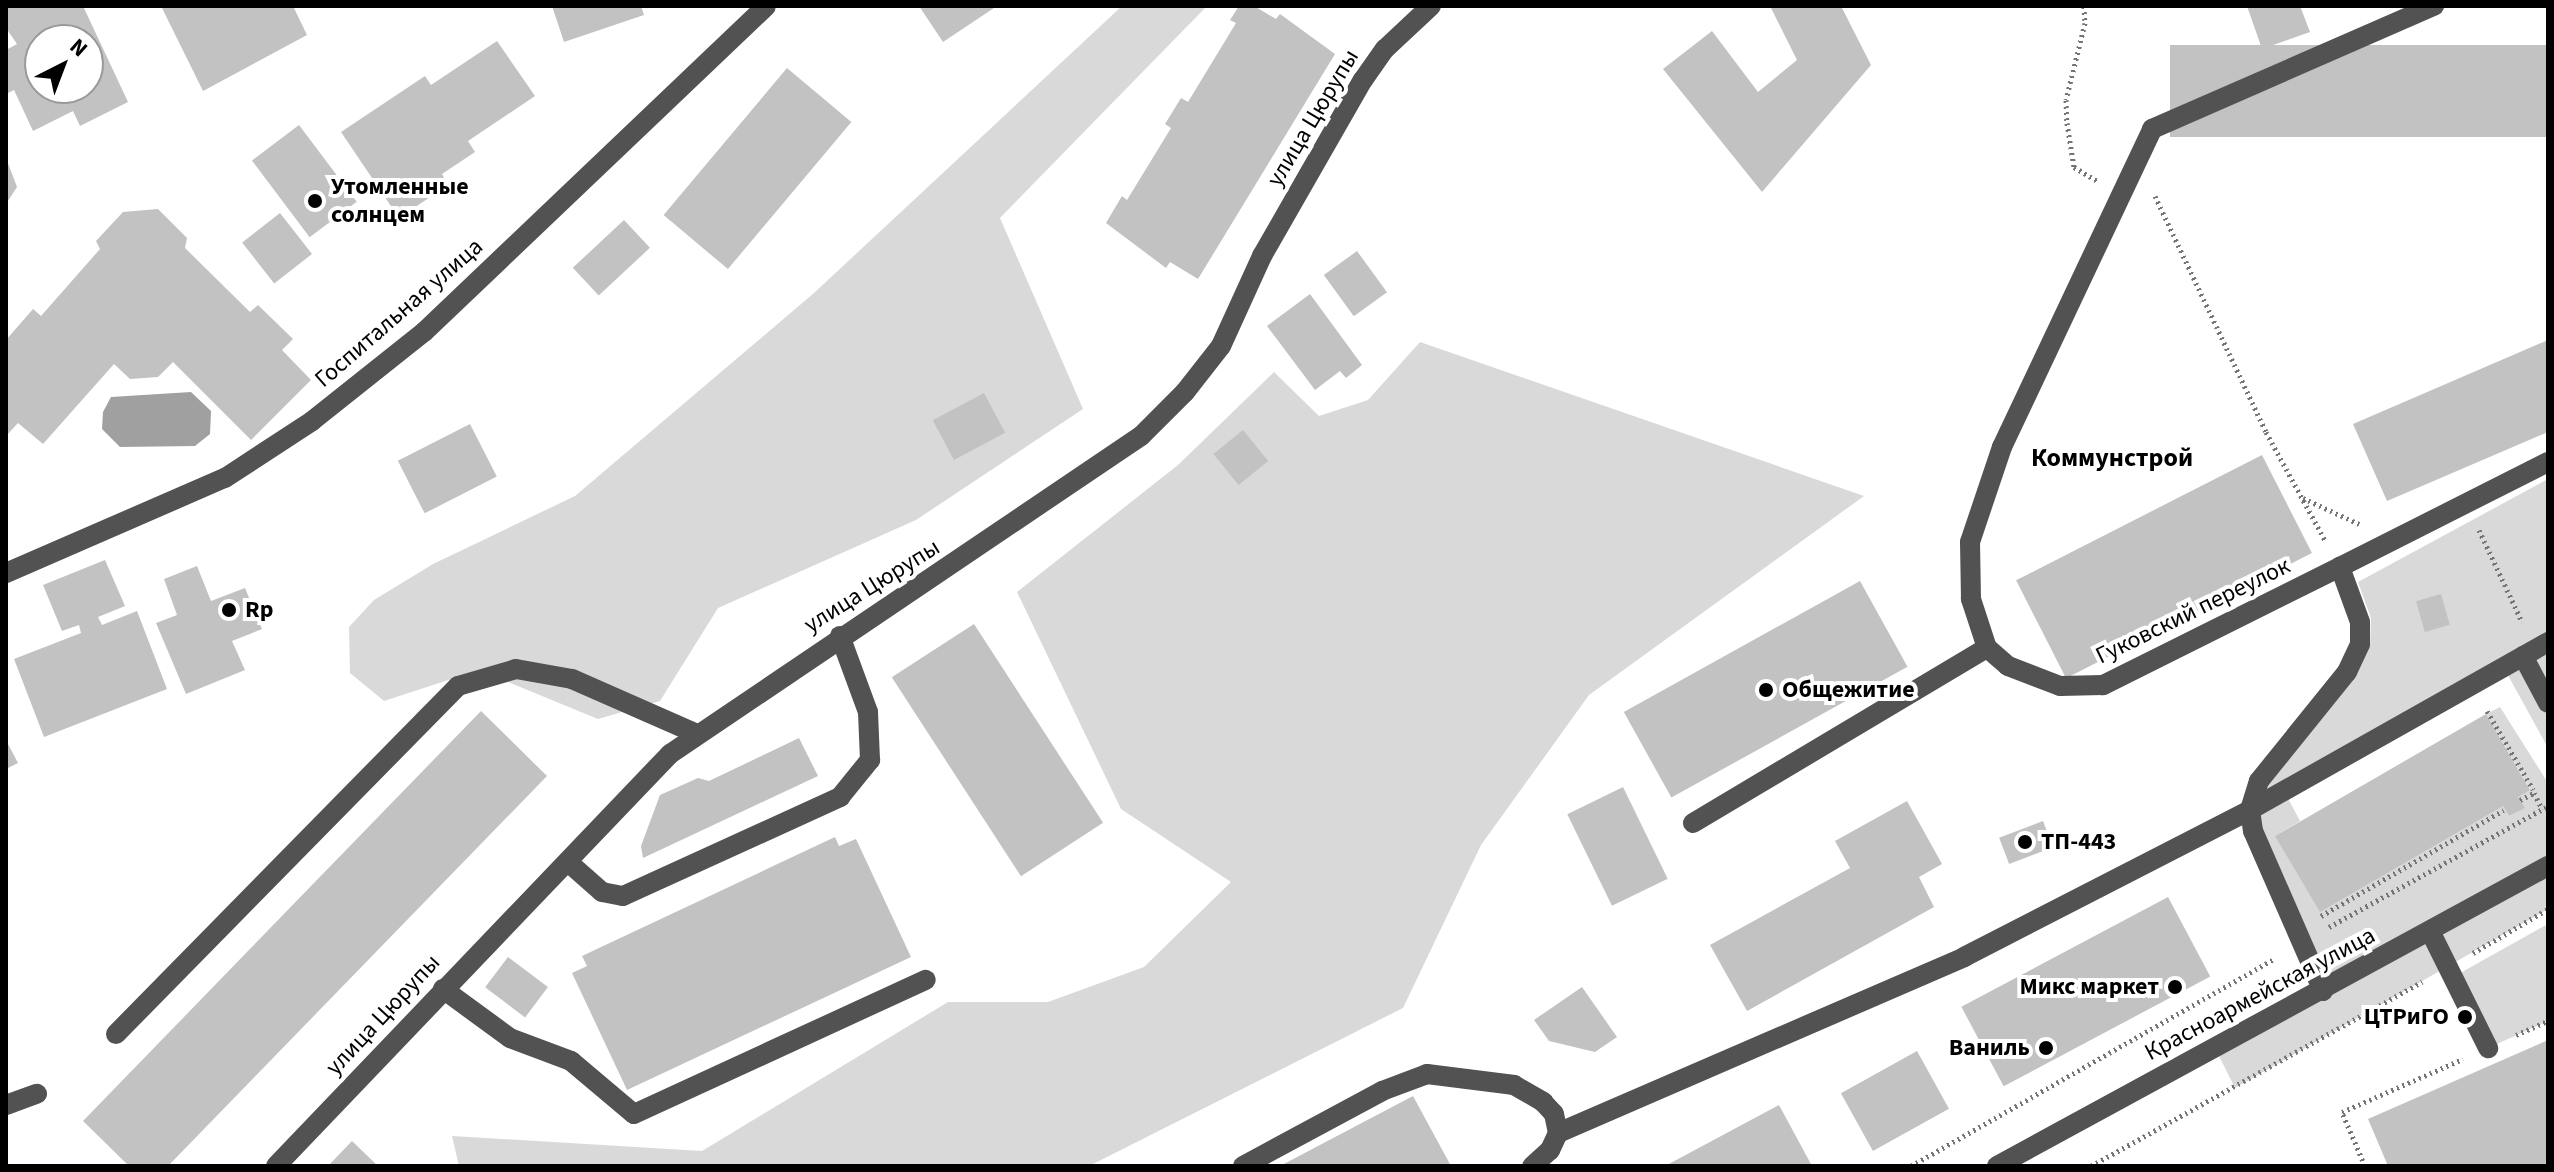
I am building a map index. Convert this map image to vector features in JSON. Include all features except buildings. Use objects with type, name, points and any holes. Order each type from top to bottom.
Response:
[{"type":"street","name":"Госпитальная улица","points":[[6,573],[225,478],[312,421],[424,332],[766,6]]},
{"type":"street","name":"улица Цюрупы","points":[[276,1166],[641,782],[697,734],[840,636],[949,569],[1141,436],[1185,392],[1221,346],[1262,256],[1363,80],[1385,49],[1431,6]]},
{"type":"street","points":[[1693,823],[1987,648],[1971,585],[1970,542],[1985,491],[2043,355],[2152,129],[2434,6]]},
{"type":"street","name":"Гуковский переулок","points":[[1987,648],[2008,666],[2060,686],[2103,685],[2548,462]]},
{"type":"street","points":[[2323,991],[2253,831],[2250,810],[2259,781],[2347,672],[2360,644],[2360,622],[2340,567]]},
{"type":"street","points":[[568,862],[602,892],[623,896],[840,797],[870,760],[868,712],[840,636]]},
{"type":"street","points":[[1558,1133],[1964,957],[2250,810],[2548,642]]},
{"type":"street","points":[[2523,656],[2548,703]]},
{"type":"street","points":[[116,1034],[458,686],[516,669],[572,679],[697,734]]},
{"type":"street","name":"Красноармейская улица","points":[[1997,1166],[2548,866]]},
{"type":"street","points":[[2430,931],[2488,1048]]},
{"type":"street","points":[[443,989],[510,1038],[571,1061],[634,1114],[926,980]]},
{"type":"street","points":[[1243,1166],[1382,1091],[1427,1074],[1514,1085],[1543,1102],[1554,1114],[1558,1133],[1550,1150],[1532,1166]]},
{"type":"street","points":[[6,1105],[37,1094]]},
{"type":"path","points":[[2074,167],[2066,100],[2085,23],[2084,6]]},
{"type":"path","points":[[2160,206],[2302,497],[2340,567]]},
{"type":"path","points":[[2302,497],[2392,540]]},
{"type":"path","points":[[2465,502],[2531,641],[2518,647],[2523,656]]},
{"type":"path","points":[[2485,707],[2533,789]]},
{"type":"path","points":[[1911,1166],[2545,807],[2534,793],[2520,800]]},
{"type":"path","points":[[2310,906],[2317,918],[2504,810]]},
{"type":"path","points":[[2469,955],[2548,909]]},
{"type":"path","points":[[2091,1166],[2430,978]]},
{"type":"path","points":[[2365,1166],[2342,1112],[2548,1021]]},
{"type":"shaded area","points":[[1122,6],[1207,6],[1000,218],[1083,409],[916,520],[718,608],[660,701],[598,719],[479,670],[384,701],[350,673],[349,627],[374,600],[433,564],[575,496],[814,293]]},
{"type":"shaded area","points":[[1420,342],[1864,496],[1589,695],[1481,845],[1403,1008],[1089,1166],[459,1166],[452,1136],[702,1151],[948,1002],[1048,1002],[1144,967],[1231,882],[1121,809],[1017,592],[1178,465],[1274,372],[1319,416],[1368,400]]},
{"type":"shaded area","points":[[191,392],[211,411],[210,434],[195,446],[120,447],[102,429],[103,412],[111,397]]},
{"type":"shaded area","points":[[2548,479],[2548,748],[2504,668],[2284,791],[2300,821],[2275,836],[2503,806],[2509,816],[2524,808],[2518,797],[2530,789],[2486,714],[2500,707],[2548,783],[2548,909],[2235,1088],[2215,1048],[2323,991],[2253,831],[2267,783],[2352,678],[2370,646],[2371,618],[2358,582]]},
{"type":"shaded area","points":[[2548,924],[2548,1021],[2488,1048],[2453,977]]},
{"type":"place","name":"Утомленные солнцем","points":[[315,201]]},
{"type":"place","name":"Rp","points":[[229,610]]},
{"type":"place","name":"Общежитие","points":[[1766,690]]},
{"type":"place","name":"ТП-443","points":[[2025,842]]},
{"type":"place","name":"Микс маркет","points":[[2175,987]]},
{"type":"place","name":"ЦТРиГО","points":[[2465,1017]]},
{"type":"place","name":"Ваниль","points":[[2046,1048]]},
{"type":"district","name":"Коммунстрой","points":[[2112,458]]}]
